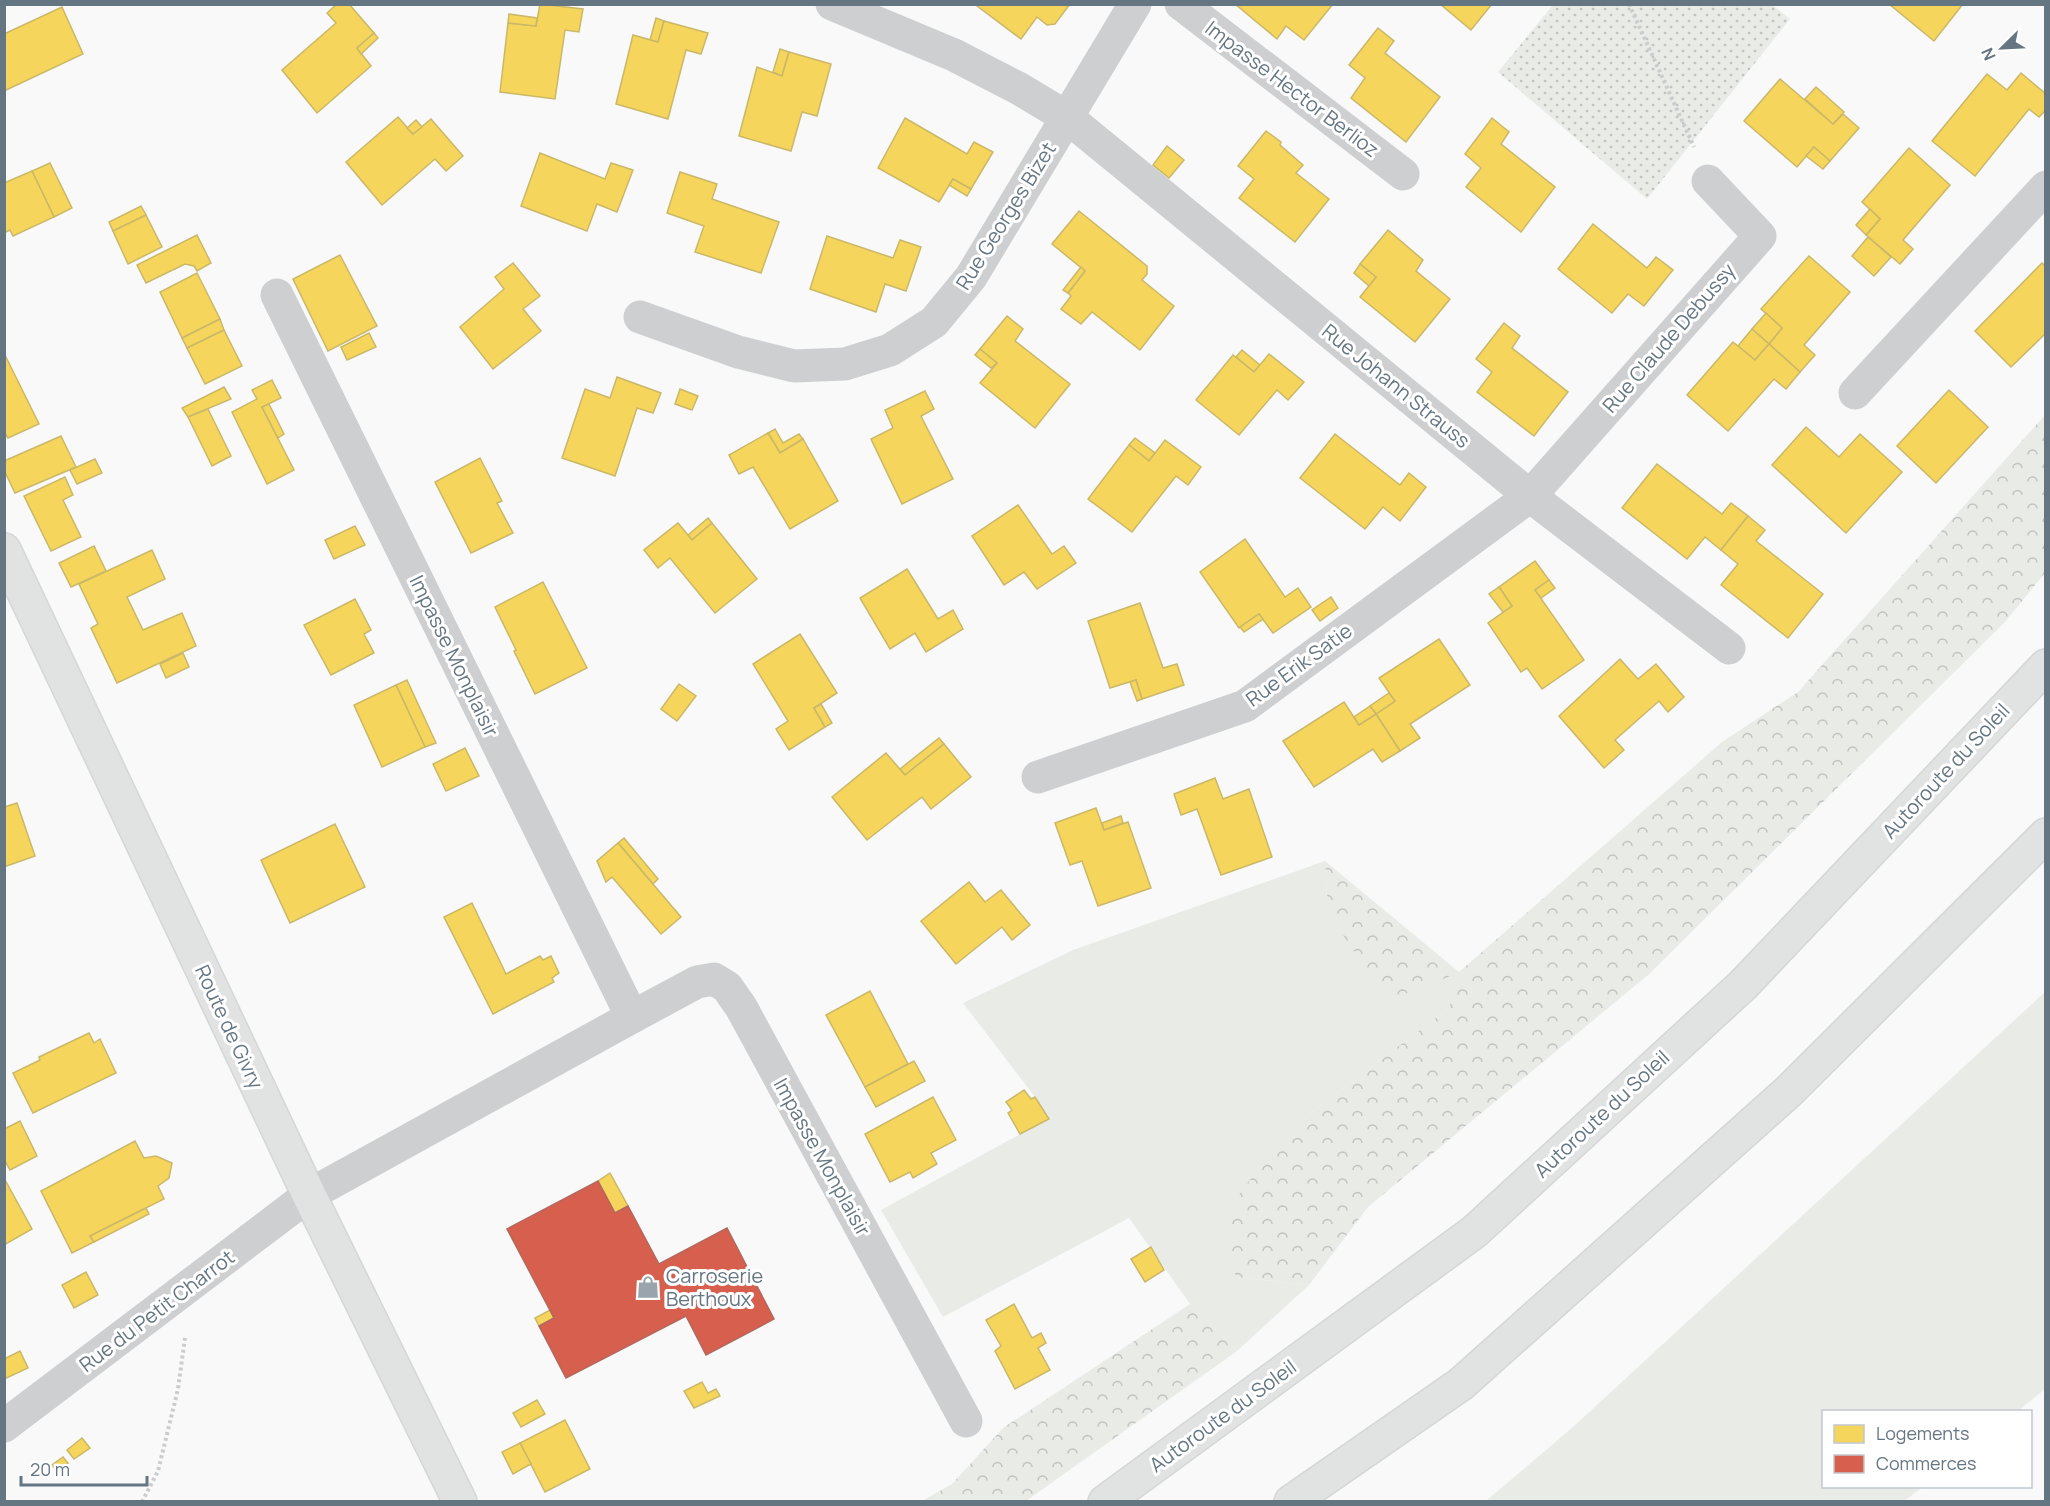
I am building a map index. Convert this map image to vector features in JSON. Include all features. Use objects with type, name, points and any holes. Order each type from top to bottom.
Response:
[{"type":"main road","name":"Route de Givry","points":[[4,550],[309,1196],[460,1502]]},
{"type":"main road","name":"Autoroute du Soleil","points":[[1105,1502],[1474,1232],[1743,985],[2046,666]]},
{"type":"main road","points":[[1291,1502],[1461,1384],[1788,1092],[2046,835]]},
{"type":"street","name":"Rue Johann Strauss","points":[[832,4],[954,55],[1018,88],[1068,118],[1530,496],[1729,648]]},
{"type":"street","name":"Rue Georges Bizet","points":[[640,317],[738,352],[794,366],[845,364],[890,350],[934,322],[971,277],[1135,4]]},
{"type":"street","name":"Impasse Hector Berlioz","points":[[1181,4],[1402,174]]},
{"type":"street","name":"Rue Claude Debussy","points":[[1530,496],[1760,236],[1708,181]]},
{"type":"street","points":[[1855,393],[2046,187]]},
{"type":"street","name":"Impasse Monplaisir","points":[[277,295],[632,1017]]},
{"type":"street","name":"Rue Erik Satie","points":[[1038,777],[1245,706],[1530,496]]},
{"type":"street","name":"Impasse Monplaisir","points":[[309,1196],[697,982],[714,979],[727,987],[741,1007],[966,1421]]},
{"type":"street","name":"Rue du Petit Charrot","points":[[7,1419],[309,1196]]},
{"type":"path","points":[[1629,4],[1708,181]]},
{"type":"path","points":[[142,1502],[158,1471],[178,1389],[191,1285]]},
{"type":"green space","points":[[1553,5],[1772,5],[1790,19],[1647,199],[1498,72]]},
{"type":"green space","points":[[2045,415],[2045,573],[2004,623],[1648,975],[1368,1207],[1309,1285],[1236,1277],[1226,1245],[1237,1197],[1287,1131],[1449,1008],[1458,973],[1387,1001],[1343,935],[1327,895],[1325,861],[1459,972],[1722,742],[1798,692]]},
{"type":"green space","points":[[1325,861],[1327,895],[1459,972],[1449,1008],[1287,1131],[1236,1277],[1309,1285],[1237,1351],[1190,1304],[1129,1218],[943,1317],[881,1210],[1048,1119],[1035,1097],[963,1003],[1073,950]]},
{"type":"green space","points":[[2045,992],[2045,1389],[2019,1410],[1822,1410],[1822,1488],[1922,1488],[1904,1501],[1486,1501],[1573,1427]]},
{"type":"green space","points":[[1190,1304],[1237,1351],[1026,1501],[922,1501],[952,1484],[1003,1428]]},
{"type":"building: Logements","points":[[337,4],[349,4],[374,33],[357,48],[371,66],[317,113],[282,70],[336,23],[327,13]]},
{"type":"building: Logements","points":[[540,4],[583,9],[579,32],[565,30],[555,99],[500,92],[508,23],[536,26]]},
{"type":"building: Logements","points":[[979,4],[1070,4],[1055,24],[1047,25],[1037,17],[1021,39],[977,6]]},
{"type":"building: Logements","points":[[1235,4],[1333,4],[1304,40],[1286,26],[1277,39]]},
{"type":"building: Logements","points":[[1440,4],[1492,4],[1471,30]]},
{"type":"building: Logements","points":[[1889,4],[1963,4],[1934,41]]},
{"type":"building: Logements","points":[[62,7],[83,54],[4,91],[4,34]]},
{"type":"building: Logements","points":[[509,14],[537,18],[536,26],[508,23]]},
{"type":"building: Logements","points":[[656,18],[664,21],[658,42],[650,40]]},
{"type":"building: Logements","points":[[664,21],[708,33],[701,54],[686,50],[668,119],[616,104],[633,35],[658,42]]},
{"type":"building: Logements","points":[[1378,28],[1394,41],[1385,53],[1440,97],[1406,142],[1351,98],[1365,78],[1349,65]]},
{"type":"building: Logements","points":[[374,33],[378,38],[361,54],[357,48]]},
{"type":"building: Logements","points":[[780,49],[789,52],[782,76],[773,72]]},
{"type":"building: Logements","points":[[789,52],[831,64],[817,116],[802,112],[791,151],[739,136],[757,67],[782,76]]},
{"type":"building: Logements","points":[[2021,73],[2046,94],[2046,110],[2039,117],[2029,109],[1975,176],[1932,141],[1987,74],[2007,90]]},
{"type":"building: Logements","points":[[1780,79],[1833,124],[1843,114],[1859,128],[1830,161],[1814,147],[1797,167],[1744,121]]},
{"type":"building: Logements","points":[[1816,87],[1844,112],[1833,124],[1805,99]]},
{"type":"building: Logements","points":[[398,117],[413,134],[431,119],[463,156],[446,171],[435,159],[382,205],[346,162]]},
{"type":"building: Logements","points":[[905,118],[967,154],[974,142],[993,152],[971,189],[953,179],[939,202],[878,168]]},
{"type":"building: Logements","points":[[1492,118],[1509,132],[1501,144],[1555,187],[1521,232],[1466,187],[1481,168],[1465,154]]},
{"type":"building: Logements","points":[[416,120],[422,127],[413,134],[407,128]]},
{"type":"building: Logements","points":[[1266,131],[1281,142],[1280,145],[1303,165],[1296,173],[1329,199],[1295,242],[1239,198],[1254,179],[1238,166]]},
{"type":"building: Logements","points":[[1167,146],[1184,160],[1169,178],[1153,165]]},
{"type":"building: Logements","points":[[1814,147],[1830,161],[1823,169],[1806,156]]},
{"type":"building: Logements","points":[[1909,148],[1950,185],[1903,240],[1913,249],[1900,264],[1866,235],[1880,219],[1862,202]]},
{"type":"building: Logements","points":[[540,153],[605,179],[611,163],[633,170],[617,212],[597,204],[587,231],[521,206]]},
{"type":"building: Logements","points":[[50,163],[72,208],[54,217],[32,171]]},
{"type":"building: Logements","points":[[32,171],[54,217],[13,236],[10,230],[4,233],[4,183]]},
{"type":"building: Logements","points":[[680,172],[717,184],[712,199],[779,222],[761,273],[695,252],[704,226],[667,213]]},
{"type":"building: Logements","points":[[953,179],[971,189],[967,196],[949,185]]},
{"type":"building: Logements","points":[[141,206],[146,215],[113,231],[109,222]]},
{"type":"building: Logements","points":[[1870,209],[1880,219],[1866,235],[1856,225]]},
{"type":"building: Logements","points":[[1079,211],[1147,266],[1147,274],[1142,280],[1174,306],[1140,350],[1092,312],[1081,324],[1061,309],[1071,296],[1068,293],[1085,271],[1052,244]]},
{"type":"building: Logements","points":[[146,215],[162,247],[128,264],[113,231]]},
{"type":"building: Logements","points":[[1593,224],[1647,268],[1656,257],[1673,270],[1644,306],[1628,294],[1612,313],[1558,269]]},
{"type":"building: Logements","points":[[1388,230],[1423,260],[1416,271],[1450,299],[1415,342],[1360,297],[1376,277],[1360,264]]},
{"type":"building: Logements","points":[[197,235],[211,263],[197,271],[194,266],[185,264],[146,283],[137,265]]},
{"type":"building: Logements","points":[[827,236],[893,258],[900,240],[921,247],[906,291],[885,284],[876,312],[810,289]]},
{"type":"building: Logements","points":[[1868,237],[1891,257],[1874,276],[1852,256]]},
{"type":"building: Logements","points":[[340,255],[377,326],[328,351],[293,279]]},
{"type":"building: Logements","points":[[1809,256],[1850,292],[1804,345],[1815,355],[1800,372],[1769,344],[1782,328],[1761,309]]},
{"type":"building: Logements","points":[[513,263],[540,296],[523,309],[541,331],[493,369],[460,327],[504,289],[495,277]]},
{"type":"building: Logements","points":[[2042,263],[2046,267],[2046,333],[2011,367],[1975,331]]},
{"type":"building: Logements","points":[[1360,264],[1376,277],[1369,286],[1354,273]]},
{"type":"building: Logements","points":[[1081,267],[1085,271],[1068,293],[1063,290]]},
{"type":"building: Logements","points":[[197,273],[220,319],[182,338],[160,292]]},
{"type":"building: Logements","points":[[1766,313],[1782,328],[1769,344],[1752,329]]},
{"type":"building: Logements","points":[[1007,316],[1023,329],[1015,341],[1070,384],[1035,428],[980,383],[997,363],[980,349]]},
{"type":"building: Logements","points":[[220,319],[224,330],[187,348],[182,338]]},
{"type":"building: Logements","points":[[1504,323],[1520,336],[1512,348],[1568,392],[1534,436],[1477,392],[1492,372],[1476,359]]},
{"type":"building: Logements","points":[[1752,329],[1769,344],[1755,360],[1738,346]]},
{"type":"building: Logements","points":[[224,330],[242,366],[205,384],[187,348]]},
{"type":"building: Logements","points":[[369,333],[376,347],[347,360],[341,347]]},
{"type":"building: Logements","points":[[1733,342],[1755,360],[1769,344],[1800,372],[1786,389],[1774,379],[1728,431],[1687,395]]},
{"type":"building: Logements","points":[[980,349],[997,363],[991,368],[975,355]]},
{"type":"building: Logements","points":[[1242,350],[1260,365],[1254,372],[1236,357]]},
{"type":"building: Logements","points":[[4,353],[39,424],[8,438],[4,436]]},
{"type":"building: Logements","points":[[1269,354],[1304,382],[1288,400],[1277,390],[1239,435],[1196,400],[1233,355],[1254,372]]},
{"type":"building: Logements","points":[[617,377],[661,393],[653,413],[637,408],[615,476],[562,458],[585,389],[610,398]]},
{"type":"building: Logements","points":[[272,380],[281,398],[262,407],[294,470],[267,484],[232,412],[257,399],[252,390]]},
{"type":"building: Logements","points":[[224,387],[231,399],[188,417],[182,408]]},
{"type":"building: Logements","points":[[680,389],[698,396],[692,410],[675,404]]},
{"type":"building: Logements","points":[[1949,390],[1988,427],[1936,483],[1897,446]]},
{"type":"building: Logements","points":[[925,391],[934,409],[921,416],[953,479],[902,504],[871,439],[893,428],[885,410]]},
{"type":"building: Logements","points":[[269,404],[284,434],[278,438],[262,407]]},
{"type":"building: Logements","points":[[208,409],[231,456],[212,466],[188,417]]},
{"type":"building: Logements","points":[[1806,427],[1839,457],[1860,434],[1902,472],[1846,533],[1772,465]]},
{"type":"building: Logements","points":[[775,429],[783,443],[799,434],[803,439],[780,453],[768,433]]},
{"type":"building: Logements","points":[[768,433],[780,453],[803,439],[838,501],[790,529],[753,467],[739,474],[729,455]]},
{"type":"building: Logements","points":[[1335,434],[1400,485],[1409,473],[1426,487],[1400,521],[1383,507],[1365,529],[1300,478]]},
{"type":"building: Logements","points":[[61,436],[76,467],[15,493],[4,470],[4,461]]},
{"type":"building: Logements","points":[[1135,438],[1155,453],[1149,461],[1129,445]]},
{"type":"building: Logements","points":[[1165,440],[1201,467],[1188,485],[1176,476],[1132,532],[1088,499],[1129,445],[1149,461]]},
{"type":"building: Logements","points":[[480,458],[502,501],[497,503],[513,533],[471,553],[435,482]]},
{"type":"building: Logements","points":[[95,459],[102,473],[77,484],[70,470]]},
{"type":"building: Logements","points":[[1657,464],[1722,514],[1731,503],[1748,516],[1721,550],[1705,537],[1687,559],[1622,508]]},
{"type":"building: Logements","points":[[65,477],[73,495],[63,500],[81,537],[51,551],[24,496]]},
{"type":"building: Logements","points":[[1018,505],[1052,554],[1064,546],[1076,563],[1037,589],[1024,572],[1004,585],[972,536]]},
{"type":"building: Logements","points":[[1748,516],[1765,530],[1756,541],[1823,594],[1788,638],[1721,585],[1738,564],[1721,550]]},
{"type":"building: Logements","points":[[708,518],[712,523],[692,540],[688,535]]},
{"type":"building: Logements","points":[[678,523],[692,540],[712,523],[757,579],[715,613],[670,558],[658,568],[644,550]]},
{"type":"building: Logements","points":[[355,526],[365,545],[334,559],[325,540]]},
{"type":"building: Logements","points":[[1245,539],[1285,597],[1298,588],[1311,607],[1273,633],[1259,614],[1239,628],[1200,572]]},
{"type":"building: Logements","points":[[94,546],[106,571],[71,587],[59,563]]},
{"type":"building: Logements","points":[[152,550],[165,579],[127,597],[143,630],[182,613],[196,646],[117,683],[91,628],[98,624],[79,584]]},
{"type":"building: Logements","points":[[1535,561],[1549,580],[1535,590],[1584,660],[1542,689],[1527,668],[1521,672],[1488,623],[1512,606],[1499,587]]},
{"type":"building: Logements","points":[[907,569],[938,619],[953,610],[963,629],[926,652],[915,633],[890,649],[860,598]]},
{"type":"building: Logements","points":[[1549,580],[1555,588],[1541,598],[1535,590]]},
{"type":"building: Logements","points":[[543,582],[587,668],[535,694],[495,607]]},
{"type":"building: Logements","points":[[1499,587],[1512,606],[1503,612],[1489,594]]},
{"type":"building: Logements","points":[[1331,597],[1338,608],[1320,621],[1312,610]]},
{"type":"building: Logements","points":[[355,599],[371,630],[364,634],[374,653],[331,675],[304,625]]},
{"type":"building: Logements","points":[[1140,603],[1163,668],[1177,664],[1184,685],[1142,699],[1136,680],[1110,688],[1088,621]]},
{"type":"building: Logements","points":[[1259,614],[1263,619],[1244,632],[1240,627]]},
{"type":"building: Logements","points":[[800,634],[837,693],[814,708],[825,727],[789,750],[776,729],[788,721],[753,664]]},
{"type":"building: Logements","points":[[1439,639],[1470,685],[1410,724],[1420,738],[1400,751],[1376,714],[1395,701],[1379,678]]},
{"type":"building: Logements","points":[[183,653],[189,667],[166,678],[160,664]]},
{"type":"building: Logements","points":[[1620,659],[1638,679],[1656,664],[1684,697],[1668,712],[1659,701],[1615,740],[1624,750],[1604,768],[1559,716]]},
{"type":"building: Logements","points":[[407,680],[436,743],[425,747],[396,685]]},
{"type":"building: Logements","points":[[1136,680],[1142,699],[1137,701],[1130,682]]},
{"type":"building: Logements","points":[[679,684],[696,696],[677,721],[661,709]]},
{"type":"building: Logements","points":[[396,685],[425,747],[382,767],[354,705]]},
{"type":"building: Logements","points":[[1389,693],[1395,701],[1376,714],[1370,706]]},
{"type":"building: Logements","points":[[1344,702],[1359,725],[1376,714],[1400,751],[1382,762],[1373,749],[1314,787],[1283,741]]},
{"type":"building: Logements","points":[[821,704],[832,723],[825,727],[814,708]]},
{"type":"building: Logements","points":[[1370,706],[1376,714],[1359,725],[1354,717]]},
{"type":"building: Logements","points":[[939,738],[944,744],[905,775],[900,769]]},
{"type":"building: Logements","points":[[944,744],[971,777],[931,809],[922,797],[867,840],[832,797],[886,753],[905,775]]},
{"type":"building: Logements","points":[[465,748],[479,776],[446,791],[433,764]]},
{"type":"building: Logements","points":[[1215,778],[1223,799],[1249,789],[1272,857],[1221,875],[1197,809],[1181,815],[1174,794]]},
{"type":"building: Logements","points":[[17,803],[35,856],[4,867],[4,807]]},
{"type":"building: Logements","points":[[1096,808],[1104,830],[1128,822],[1151,888],[1098,906],[1082,861],[1070,865],[1055,823]]},
{"type":"building: Logements","points":[[1121,816],[1123,823],[1104,830],[1102,823]]},
{"type":"building: Logements","points":[[335,824],[365,887],[290,923],[261,860]]},
{"type":"building: Logements","points":[[624,838],[658,879],[653,884],[618,843]]},
{"type":"building: Logements","points":[[618,843],[681,917],[661,934],[612,877],[606,882],[597,861]]},
{"type":"building: Logements","points":[[969,882],[985,902],[1001,890],[1030,925],[1012,940],[1002,927],[956,964],[921,921]]},
{"type":"building: Logements","points":[[472,903],[506,974],[540,956],[543,960],[551,956],[559,973],[552,978],[554,982],[493,1014],[444,917]]},
{"type":"building: Logements","points":[[870,991],[908,1064],[865,1087],[826,1015]]},
{"type":"building: Logements","points":[[89,1033],[94,1043],[100,1039],[116,1073],[33,1113],[13,1073],[40,1060],[39,1057]]},
{"type":"building: Logements","points":[[914,1061],[925,1081],[876,1107],[865,1087]]},
{"type":"building: Logements","points":[[1024,1090],[1031,1099],[1035,1097],[1049,1119],[1020,1134],[1008,1113],[1012,1110],[1006,1102]]},
{"type":"building: Logements","points":[[933,1097],[956,1140],[931,1153],[937,1164],[913,1178],[910,1172],[890,1182],[865,1134]]},
{"type":"building: Logements","points":[[20,1121],[37,1156],[10,1170],[4,1159],[4,1129]]},
{"type":"building: Logements","points":[[135,1141],[144,1158],[156,1156],[172,1163],[169,1178],[158,1186],[164,1199],[90,1236],[94,1242],[72,1253],[41,1191]]},
{"type":"building: Logements","points":[[610,1173],[628,1206],[615,1213],[598,1181]]},
{"type":"building: Logements","points":[[4,1178],[32,1229],[4,1245]]},
{"type":"building: Logements","points":[[146,1208],[149,1214],[94,1242],[90,1236]]},
{"type":"building: Logements","points":[[1151,1247],[1164,1270],[1145,1282],[1131,1259]]},
{"type":"building: Logements","points":[[86,1272],[98,1295],[74,1308],[62,1285]]},
{"type":"building: Logements","points":[[1014,1304],[1032,1338],[1041,1333],[1046,1343],[1038,1348],[1050,1370],[1015,1389],[995,1351],[1001,1346],[986,1320]]},
{"type":"building: Logements","points":[[550,1310],[554,1318],[539,1326],[535,1318]]},
{"type":"building: Logements","points":[[20,1351],[28,1368],[4,1379],[4,1359]]},
{"type":"building: Logements","points":[[702,1382],[708,1393],[716,1389],[720,1396],[694,1408],[684,1391]]},
{"type":"building: Logements","points":[[537,1400],[545,1414],[521,1427],[513,1413]]},
{"type":"building: Logements","points":[[565,1420],[590,1469],[545,1492],[520,1443]]},
{"type":"building: Logements","points":[[82,1438],[90,1448],[74,1459],[67,1450]]},
{"type":"building: Logements","points":[[520,1443],[531,1464],[513,1474],[502,1452]]},
{"type":"building: Logements","points":[[63,1457],[68,1463],[57,1471],[52,1465]]},
{"type":"building: Commerces","name":"Carroserie Berthoux","points":[[598,1181],[615,1213],[628,1206],[659,1264],[727,1228],[774,1319],[706,1355],[686,1316],[566,1378],[539,1326],[554,1318],[507,1229]]},
{"type":"place","name":"Carroserie Berthoux","points":[[648,1287]]}]
